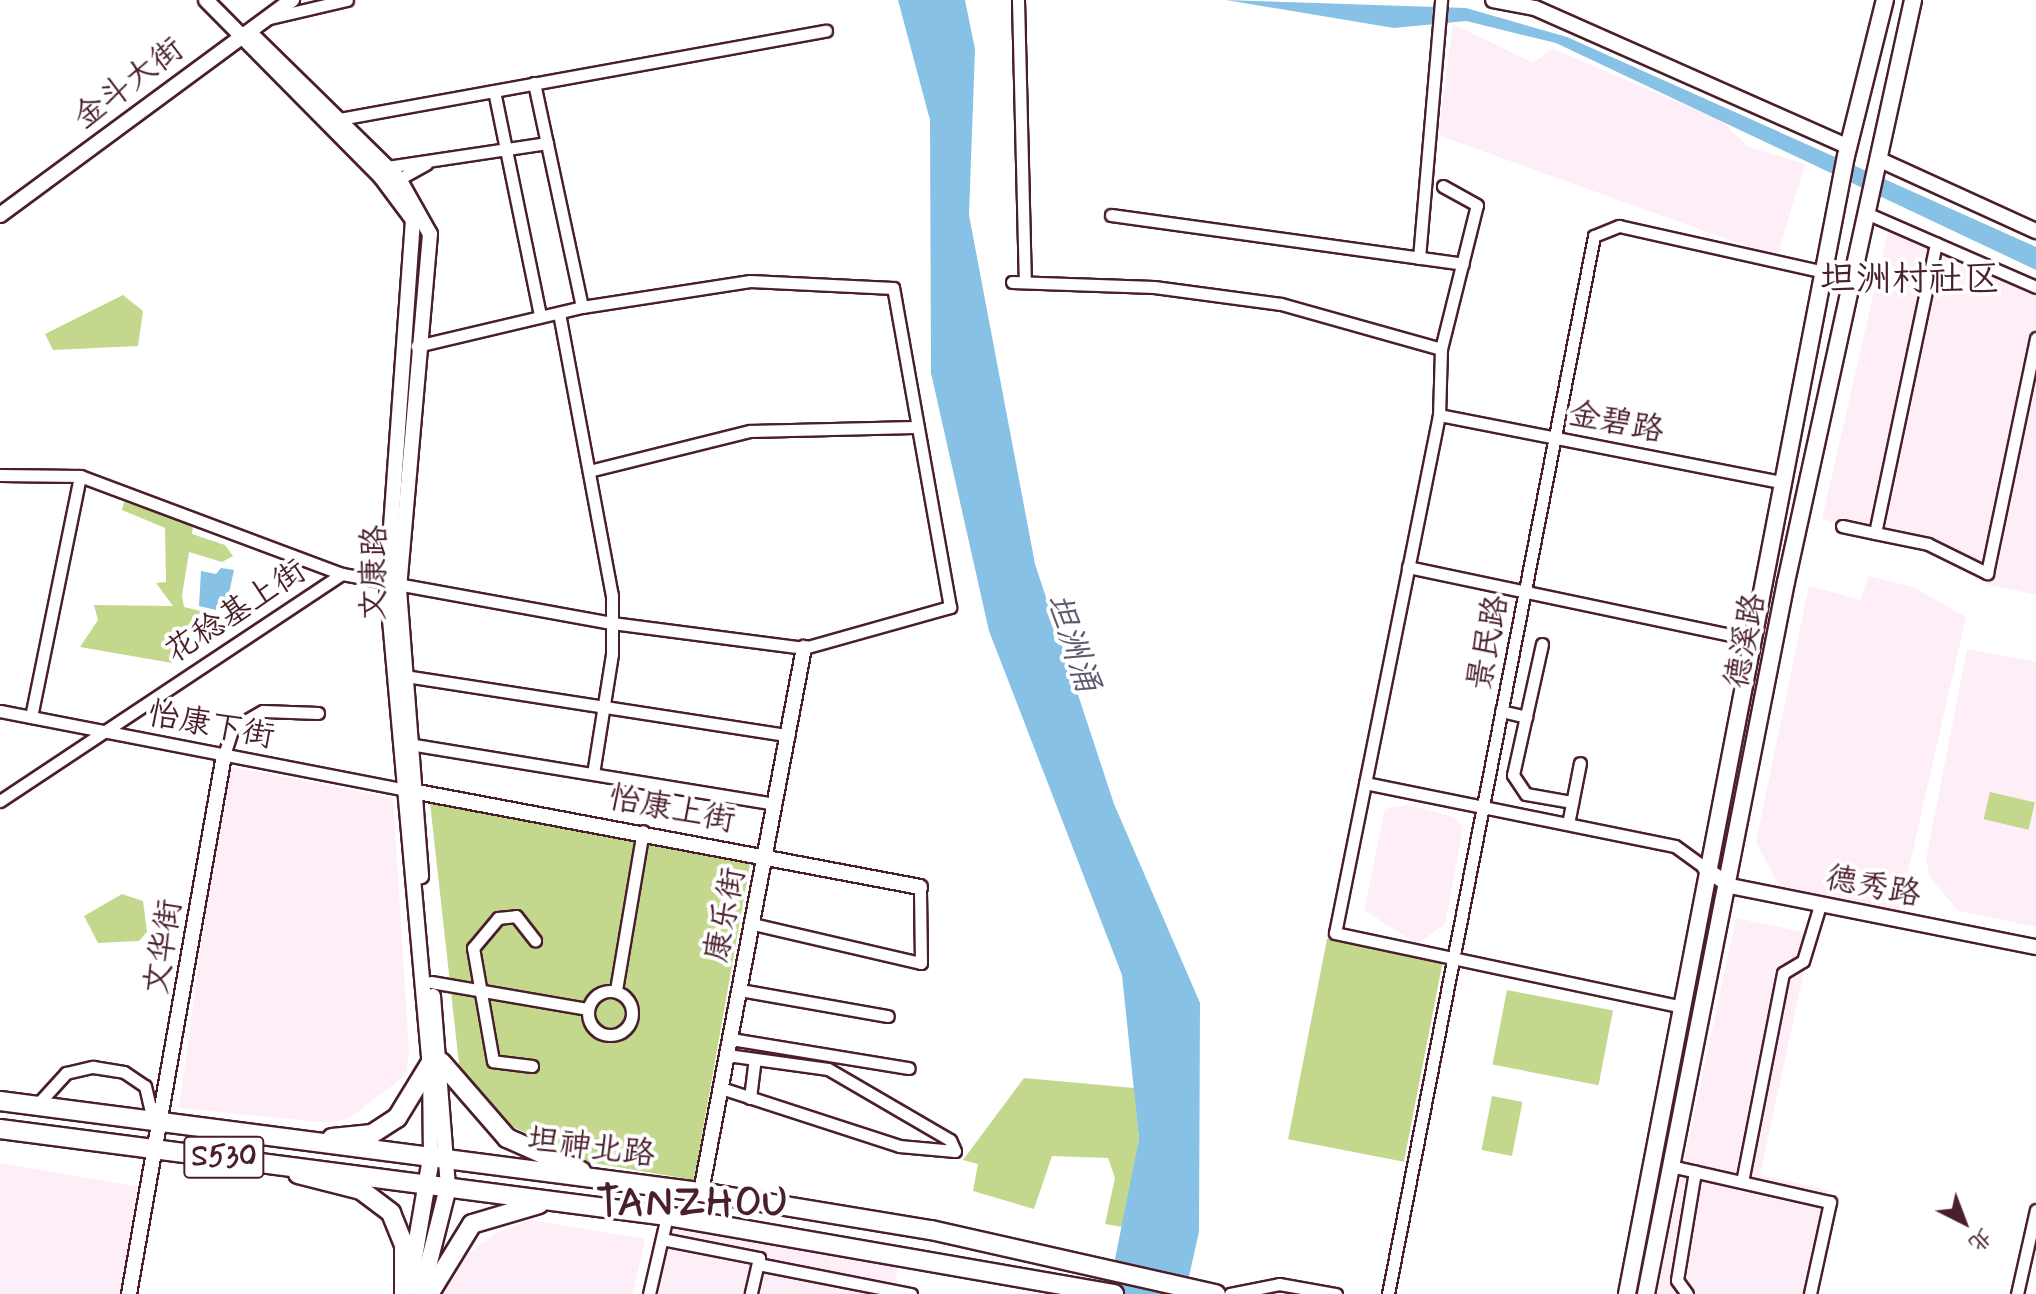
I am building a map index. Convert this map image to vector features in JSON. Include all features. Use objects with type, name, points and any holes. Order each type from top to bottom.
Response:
[{"type":"main road","name":"德溪路","points":[[1627,1294],[1705,868],[1847,151],[1885,0]]},
{"type":"main road","name":"德溪路","points":[[1648,1294],[1671,1166],[1867,208],[1913,0]]},
{"type":"main road","points":[[295,1141],[372,1134],[397,1118],[436,1063],[507,1138],[606,1180]]},
{"type":"main road","name":"坦神北路","points":[[0,1101],[701,1192],[931,1230],[1216,1294]]},
{"type":"main road","name":"坦神北路","points":[[0,1129],[428,1182],[667,1216],[1114,1294]]},
{"type":"main road","points":[[406,1294],[428,1182],[440,1160]]},
{"type":"main road","points":[[269,1163],[361,1190],[391,1213],[404,1245],[406,1294]]},
{"type":"main road","points":[[421,1294],[448,1187]]},
{"type":"main road","points":[[429,1294],[472,1224],[557,1200]]},
{"type":"main road","points":[[1614,1294],[1632,1270]]},
{"type":"street","points":[[206,0],[332,121],[413,220],[393,588],[407,790],[436,1063],[440,1160],[448,1187]]},
{"type":"street","name":"金斗大街","points":[[0,215],[292,0]]},
{"type":"street","points":[[266,19],[347,0]]},
{"type":"street","points":[[1018,0],[1018,282],[1154,287],[1281,304],[1441,349]]},
{"type":"street","points":[[1419,258],[1441,0]]},
{"type":"street","points":[[1493,0],[1535,8],[1847,151]]},
{"type":"street","points":[[332,121],[826,31]]},
{"type":"street","points":[[534,83],[582,307]]},
{"type":"street","points":[[494,91],[540,316]]},
{"type":"street","name":"文康路","points":[[332,121],[399,179],[430,234],[393,588],[405,676],[409,744],[407,790],[431,982],[436,1063]]},
{"type":"street","points":[[387,167],[547,143]]},
{"type":"street","points":[[399,179],[435,160]]},
{"type":"street","points":[[1877,164],[2036,231]]},
{"type":"street","points":[[1443,186],[1477,205],[1441,349],[1439,415],[1335,933],[1679,1006]]},
{"type":"street","points":[[1867,208],[1936,243],[2036,287]]},
{"type":"street","points":[[1111,215],[1463,264]]},
{"type":"street","name":"景民路","points":[[1388,1294],[1594,236],[1619,226],[1825,272]]},
{"type":"street","points":[[1875,533],[1936,243]]},
{"type":"street","points":[[0,475],[80,476],[342,574],[393,588],[612,623],[804,648],[950,607],[914,427],[893,288],[750,281],[540,316],[420,343],[405,355]]},
{"type":"street","points":[[559,313],[589,471],[612,623],[604,707],[593,774]]},
{"type":"street","points":[[1842,526],[1928,544],[1987,573],[2036,338]]},
{"type":"street","name":"金碧路","points":[[1439,415],[1782,482]]},
{"type":"street","points":[[589,471],[750,431],[914,427]]},
{"type":"street","points":[[31,717],[80,476]]},
{"type":"street","points":[[1408,567],[1526,588],[1750,639]]},
{"type":"street","name":"花稔基上街","points":[[0,801],[342,574]]},
{"type":"street","points":[[1542,644],[1515,782],[1526,794],[1572,802]]},
{"type":"street","name":"康乐街","points":[[701,1192],[804,648]]},
{"type":"street","points":[[405,676],[788,735]]},
{"type":"street","name":"怡康下街","points":[[0,711],[407,790]]},
{"type":"street","points":[[224,755],[233,728],[263,711],[318,713]]},
{"type":"street","points":[[1501,711],[1526,717]]},
{"type":"street","points":[[409,744],[775,804]]},
{"type":"street","name":"文华街","points":[[129,1294],[159,1149],[158,1122],[224,755]]},
{"type":"street","points":[[1568,824],[1580,763]]},
{"type":"street","points":[[1365,783],[1675,846],[1705,868]]},
{"type":"street","name":"怡康上街","points":[[407,790],[643,831],[920,887]]},
{"type":"street","points":[[431,982],[587,1009],[616,990],[643,831]]},
{"type":"street","name":"德秀路","points":[[1705,868],[1730,886],[2036,947]]},
{"type":"street","points":[[753,924],[921,963],[920,887]]},
{"type":"street","points":[[1742,1182],[1783,973],[1803,961],[1820,905]]},
{"type":"street","points":[[532,1066],[493,1061],[476,990],[473,948],[483,928],[516,916],[535,940]]},
{"type":"street","points":[[587,1009],[600,1035],[618,1034],[633,1011],[616,990]]},
{"type":"street","points":[[740,990],[888,1016]]},
{"type":"street","points":[[731,1039],[909,1068]]},
{"type":"street","points":[[721,1088],[899,1146],[955,1151],[950,1140],[828,1069],[727,1055]]},
{"type":"street","points":[[750,1098],[755,1059]]},
{"type":"street","points":[[36,1106],[66,1073],[109,1069],[145,1086],[158,1122]]},
{"type":"street","points":[[1671,1166],[1830,1202],[1810,1294]]},
{"type":"street","points":[[1687,1294],[1677,1280],[1695,1171]]},
{"type":"street","points":[[2017,1294],[2036,1210]]},
{"type":"street","points":[[649,1294],[667,1216]]},
{"type":"street","points":[[662,1239],[759,1258],[751,1294]]},
{"type":"street","points":[[758,1264],[874,1290],[911,1294]]},
{"type":"street","points":[[1230,1294],[1279,1284],[1336,1294]]},
{"type":"shaded area","points":[[1453,24],[1533,63],[1553,49],[1720,120],[1749,147],[1805,164],[1777,257],[1438,135]]},
{"type":"shaded area","points":[[1890,222],[2036,287],[2036,595],[1986,584],[1987,573],[1955,555],[1822,519]]},
{"type":"shaded area","points":[[1868,576],[1913,587],[1966,617],[1897,920],[1785,898],[1756,842],[1809,586],[1861,600]]},
{"type":"shaded area","points":[[1967,649],[2036,662],[2036,927],[1959,911],[1930,878],[1926,860]]},
{"type":"shaded area","points":[[226,766],[393,798],[409,1053],[406,1075],[351,1117],[330,1123],[179,1108]]},
{"type":"shaded area","points":[[1408,805],[1454,817],[1463,827],[1445,924],[1417,944],[1364,910],[1385,809]]},
{"type":"shaded area","points":[[1736,918],[1812,934],[1760,1175],[1828,1190],[1805,1294],[1656,1294]]},
{"type":"shaded area","points":[[0,1163],[151,1189],[129,1294],[0,1294]]},
{"type":"shaded area","points":[[667,1216],[902,1252],[892,1294],[649,1294]]},
{"type":"shaded area","points":[[530,1220],[645,1239],[633,1294],[441,1294],[464,1257],[495,1233]]},
{"type":"green space","points":[[123,295],[143,311],[138,346],[53,350],[45,334]]},
{"type":"green space","points":[[124,502],[182,519],[193,525],[192,534],[225,545],[233,556],[222,562],[189,552],[182,596],[184,607],[201,611],[202,625],[171,648],[172,663],[80,647],[98,620],[94,605],[173,606],[156,583],[166,582],[165,528],[122,510]]},
{"type":"green space","points":[[1990,792],[2035,802],[2029,830],[1984,819]]},
{"type":"green space","points":[[430,803],[750,864],[694,1180],[588,1162],[509,1125],[481,1098],[459,1064]]},
{"type":"green space","points":[[122,894],[143,901],[147,932],[139,941],[98,943],[84,916]]},
{"type":"green space","points":[[1327,939],[1443,962],[1404,1162],[1288,1139]]},
{"type":"green space","points":[[1507,990],[1613,1011],[1599,1085],[1492,1065]]},
{"type":"green space","points":[[1024,1078],[1134,1088],[1139,1139],[1123,1227],[1105,1224],[1115,1178],[1108,1158],[1052,1156],[1034,1209],[973,1191],[978,1164],[963,1160]]},
{"type":"green space","points":[[1492,1096],[1522,1102],[1512,1156],[1482,1150]]},
{"type":"water","points":[[898,0],[965,0],[975,49],[969,215],[1035,564],[1114,804],[1200,1003],[1199,1232],[1185,1294],[1108,1294],[1139,1139],[1122,975],[989,631],[931,373],[930,120]]},
{"type":"water","points":[[1226,0],[1466,8],[1567,37],[2036,247],[2036,270],[1556,43],[1466,21],[1394,28]]},
{"type":"water","points":[[221,568],[234,570],[228,598],[220,596],[216,610],[199,606],[201,571],[216,574]]},
{"type":"district","name":"坦洲村社区","points":[[1910,281]]},
{"type":"district","name":"TANZHOU","points":[[693,1204]]},
{"type":"water label","name":"坦洲涌","points":[[1072,643]]}]
